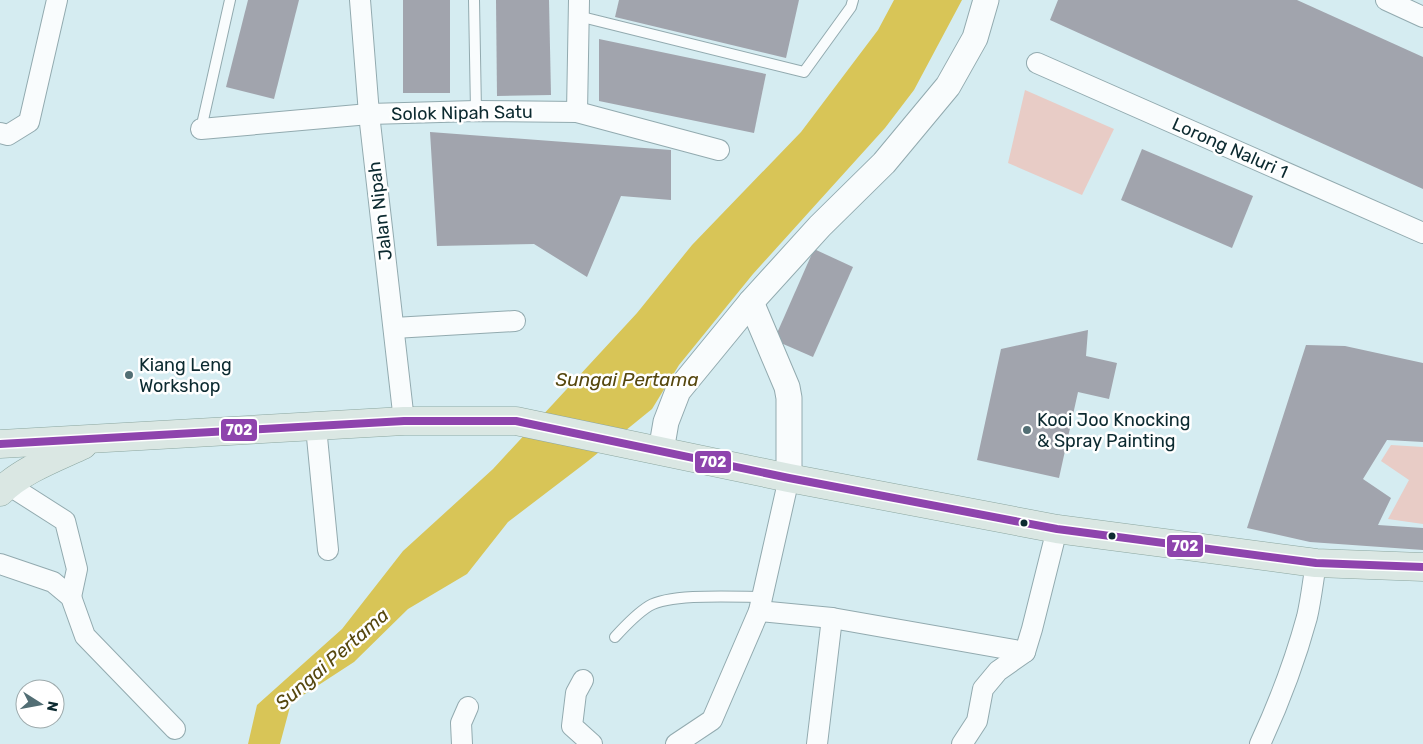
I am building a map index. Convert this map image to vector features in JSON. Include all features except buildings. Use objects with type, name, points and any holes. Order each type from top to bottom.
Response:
[{"type":"main road","points":[[0,444],[404,421],[516,421],[790,478],[1056,529],[1316,563],[1423,566]]},
{"type":"main road","points":[[4,488],[37,467],[96,439]]},
{"type":"street","points":[[0,133],[8,135],[28,122],[57,0]]},
{"type":"street","name":"Jalan Nipah","points":[[360,0],[369,114],[404,421]]},
{"type":"street","points":[[661,451],[666,422],[678,391],[751,302],[820,226],[884,163],[948,86],[975,38],[986,0]]},
{"type":"street","points":[[1386,0],[1423,17]]},
{"type":"street","points":[[577,112],[578,8]]},
{"type":"street","name":"Lorong Naluri 1","points":[[1037,63],[1423,233]]},
{"type":"street","name":"Solok Nipah Satu","points":[[201,129],[369,114],[476,111],[577,112],[719,150]]},
{"type":"street","points":[[676,744],[712,720],[761,604],[790,478],[790,398],[751,302]]},
{"type":"street","points":[[394,328],[515,322]]},
{"type":"street","points":[[316,427],[328,550]]},
{"type":"street","points":[[4,488],[65,520],[77,569],[71,597]]},
{"type":"street","points":[[962,744],[977,721],[984,689],[998,671],[1025,652],[1056,529]]},
{"type":"street","points":[[1260,744],[1274,712],[1308,615],[1316,563]]},
{"type":"street","points":[[0,564],[53,582],[71,597],[85,636],[175,729]]},
{"type":"street","points":[[761,604],[1025,652]]},
{"type":"street","points":[[817,744],[832,618]]},
{"type":"street","points":[[583,680],[576,693],[572,726],[592,744]]},
{"type":"street","points":[[462,744],[461,723],[468,707]]},
{"type":"lane","points":[[201,129],[230,0]]},
{"type":"lane","points":[[474,0],[476,111]]},
{"type":"lane","points":[[578,8],[804,72],[851,7],[853,0]]},
{"type":"lane","points":[[615,637],[629,622],[650,605],[679,597],[761,604]]},
{"type":"shaded area","points":[[1025,90],[1114,129],[1082,195],[1008,163]]},
{"type":"shaded area","points":[[1391,445],[1423,447],[1423,524],[1388,519],[1409,480],[1381,461]]},
{"type":"water","name":"Sungai Pertama","points":[[894,0],[962,0],[914,90],[885,128],[753,274],[679,365],[652,409],[508,522],[467,574],[408,609],[354,662],[291,703],[280,744],[248,744],[257,705],[342,629],[403,551],[493,469],[637,313],[692,245],[801,132],[878,30]]},
{"type":"transit line","name":"702","points":[[0,444],[404,421],[516,421],[789,478],[1057,529],[1316,563],[1423,567]]},
{"type":"place","name":"Kiang Leng Workshop","points":[[129,375]]},
{"type":"place","name":"Kooi Joo Knocking & Spray Painting","points":[[1027,430]]}]
